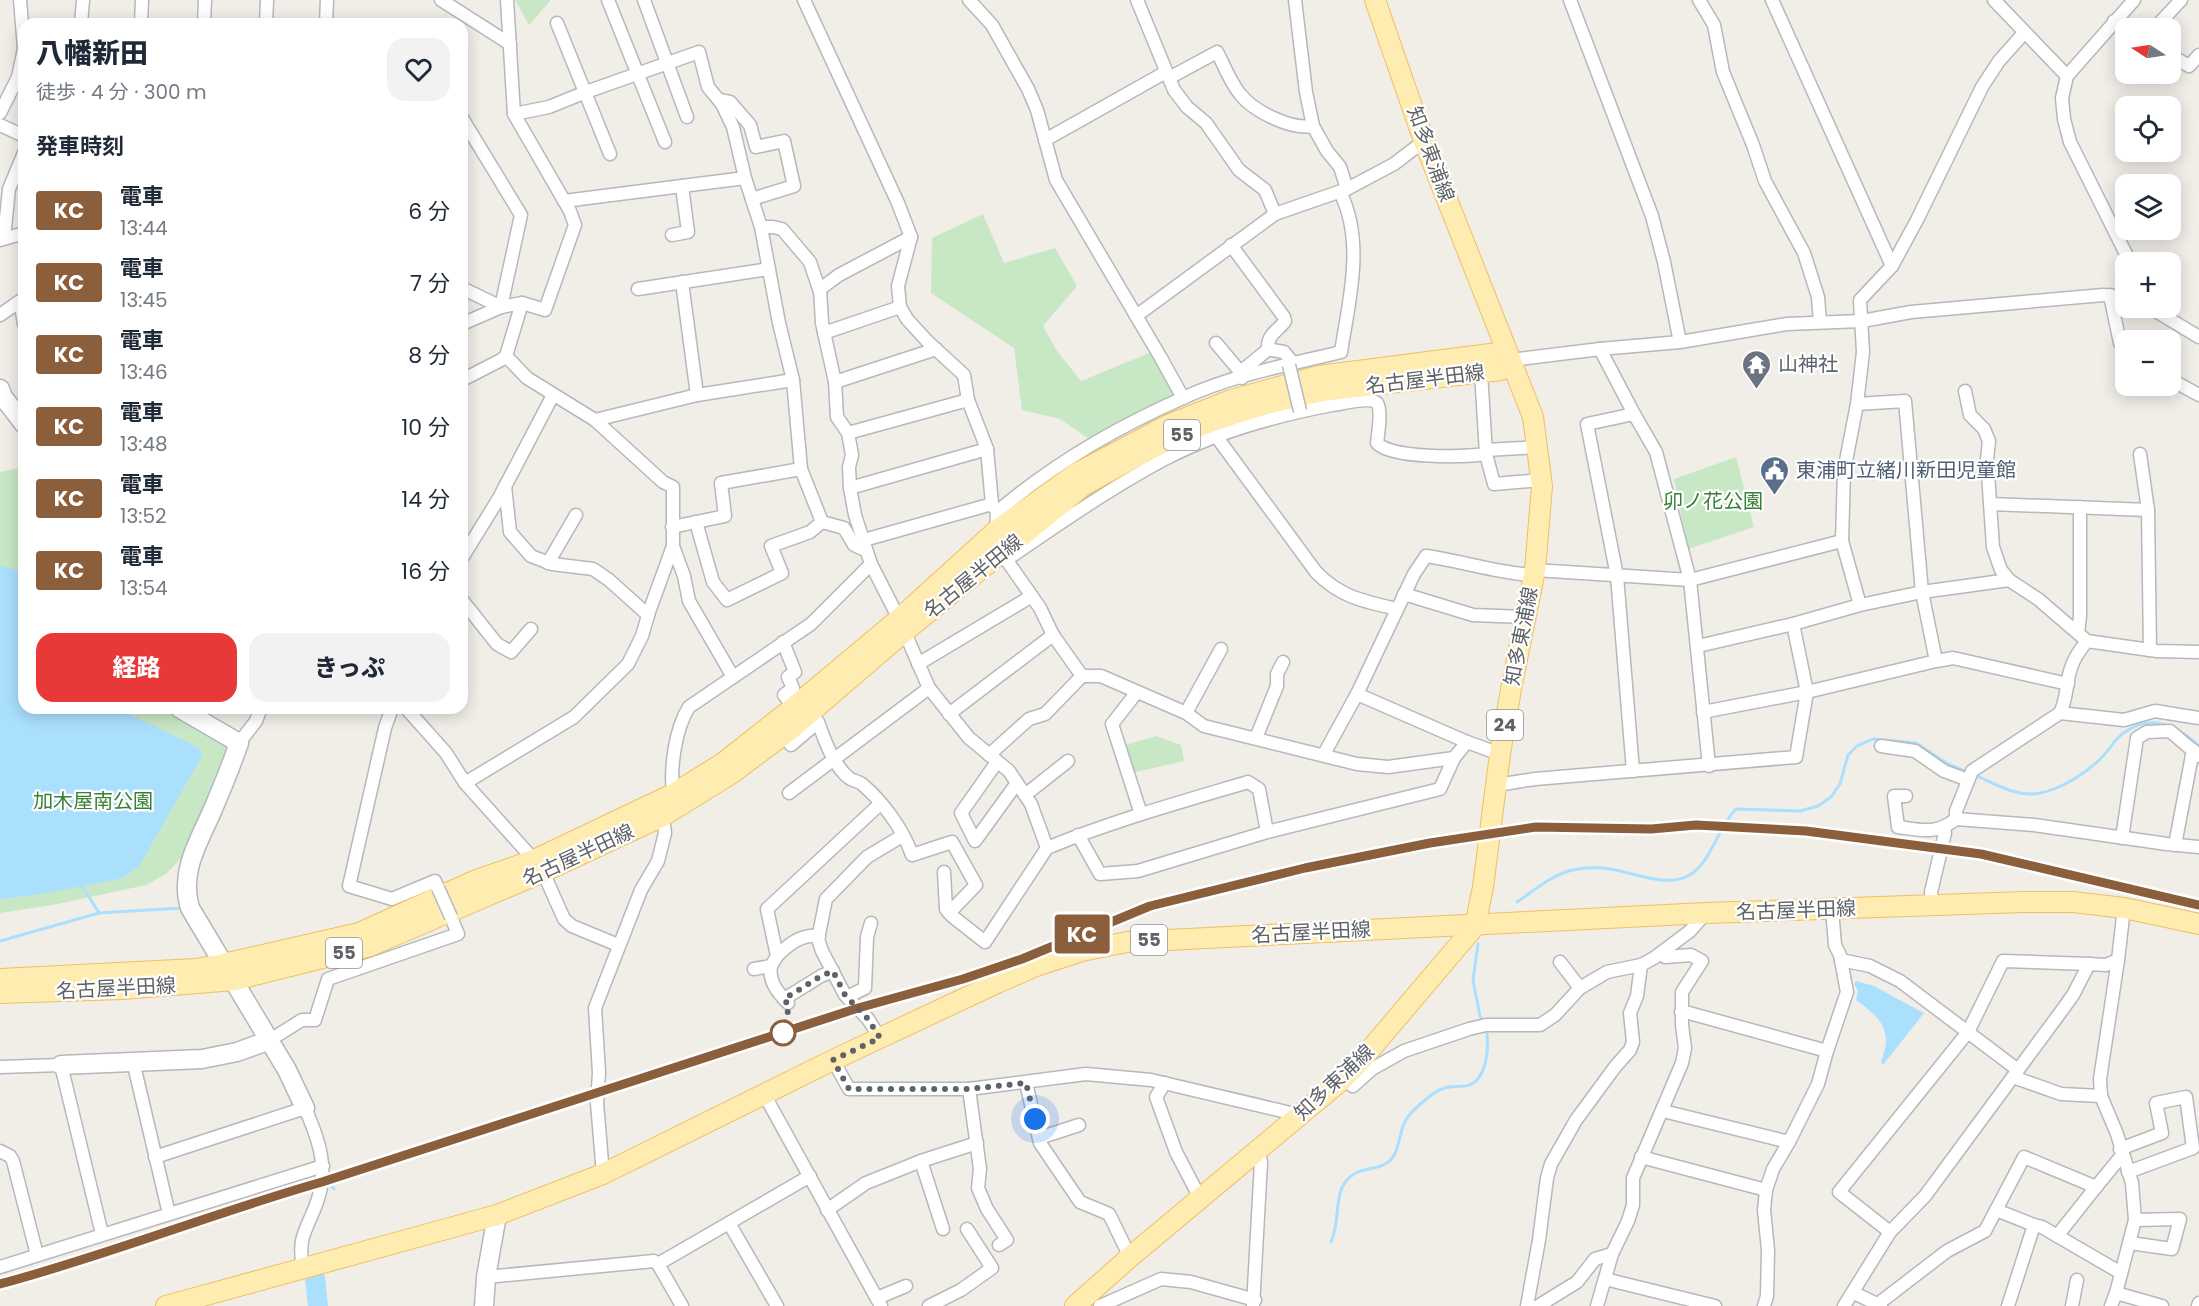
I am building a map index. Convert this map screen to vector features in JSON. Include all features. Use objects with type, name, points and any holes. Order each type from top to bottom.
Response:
[{"type":"main road","name":"知多東浦線","points":[[1075,1306],[1342,1079],[1363,1058],[1475,926],[1483,887],[1500,754],[1534,573],[1542,480],[1533,417],[1424,141],[1375,0]]},
{"type":"main road","name":"名古屋半田線","points":[[0,979],[196,969],[359,933],[474,881],[539,866],[663,816],[731,774],[783,734],[902,625],[995,516],[1168,425],[1231,400],[1319,376],[1498,353],[1511,360],[1501,370],[1321,392],[1266,404],[1209,422],[1152,448],[1084,485],[1004,556],[902,625],[723,763],[673,794],[539,866],[370,946],[235,980],[122,989],[0,993]]},
{"type":"main road","name":"名古屋半田線","points":[[166,1306],[201,1301],[303,1268],[497,1215],[603,1174],[833,1060],[1036,966],[1082,951],[1127,942],[1706,913],[2073,902],[2124,908],[2199,924]]},
{"type":"street","points":[[20,0],[21,18]]},
{"type":"street","points":[[82,18],[83,0]]},
{"type":"street","points":[[141,18],[142,0]]},
{"type":"street","points":[[204,18],[205,0]]},
{"type":"street","points":[[266,18],[267,0]]},
{"type":"street","points":[[326,18],[327,0]]},
{"type":"street","points":[[441,0],[510,44]]},
{"type":"street","points":[[468,321],[501,307],[522,303],[545,310],[575,225],[564,201],[514,114],[507,0]]},
{"type":"street","points":[[608,0],[664,142]]},
{"type":"street","points":[[644,0],[687,117]]},
{"type":"street","points":[[804,0],[898,203],[911,237],[898,285],[900,307],[907,319],[964,375],[968,400],[987,449],[995,516],[1004,556],[1040,608],[1053,635],[1082,676]]},
{"type":"street","points":[[969,0],[992,25],[1028,89],[1056,180],[1182,398]]},
{"type":"street","points":[[1137,0],[1174,90],[1187,107],[1206,123],[1239,170],[1265,190],[1275,214]]},
{"type":"street","points":[[822,522],[844,528],[854,545],[864,545],[995,516],[1020,493],[1079,452],[1128,423],[1182,398],[1242,376],[1341,352],[1354,269],[1352,231],[1340,166],[1326,151],[1313,126],[1306,92],[1295,0]]},
{"type":"street","points":[[1570,0],[1652,216],[1680,342]]},
{"type":"street","points":[[1699,0],[1714,24],[1723,72],[1765,181],[1804,253],[1818,297],[1820,321]]},
{"type":"street","points":[[1772,0],[1892,266]]},
{"type":"street","points":[[1994,0],[2067,76]]},
{"type":"street","points":[[2125,252],[2067,131],[2062,98],[2067,76],[2134,0]]},
{"type":"street","points":[[2164,18],[2181,0]]},
{"type":"street","points":[[557,23],[610,154]]},
{"type":"street","points":[[1860,605],[1842,541],[1844,471],[1857,404],[1863,352],[1860,300],[1892,266],[1982,87],[1999,61],[2024,33]]},
{"type":"street","points":[[514,114],[549,107],[699,52],[708,87],[719,100],[733,127],[745,178],[761,227],[779,323],[793,380],[801,469],[822,522]]},
{"type":"street","points":[[1045,140],[1167,75],[1217,52],[1240,94],[1248,102],[1273,118],[1289,124],[1313,126]]},
{"type":"street","points":[[2181,61],[2189,66],[2199,55]]},
{"type":"street","points":[[0,113],[18,77]]},
{"type":"street","points":[[719,100],[730,102],[750,125],[756,147],[784,141],[794,186],[752,199]]},
{"type":"street","points":[[0,125],[18,133]]},
{"type":"street","points":[[468,128],[521,215],[501,307]]},
{"type":"street","points":[[1136,316],[1275,214],[1343,190],[1394,164],[1424,141]]},
{"type":"street","points":[[18,167],[9,189],[2,239],[18,235]]},
{"type":"street","points":[[564,201],[745,178]]},
{"type":"street","points":[[672,235],[688,232],[682,186]]},
{"type":"street","points":[[761,227],[782,229],[810,262],[820,292],[837,417],[848,433],[852,455],[849,467],[850,488],[871,564],[902,625],[929,688],[969,738],[1009,771],[1031,804],[1047,848]]},
{"type":"street","points":[[820,292],[820,289],[840,275],[911,237]]},
{"type":"street","points":[[1231,245],[1284,317],[1285,321],[1281,327],[1270,335],[1268,341],[1270,348]]},
{"type":"street","points":[[638,289],[769,269]]},
{"type":"street","points":[[682,282],[697,395]]},
{"type":"street","points":[[468,292],[501,307]]},
{"type":"street","points":[[2110,296],[2117,330]]},
{"type":"street","points":[[1511,360],[1680,342],[1756,328],[1820,321],[1862,321],[1922,311],[2115,296]]},
{"type":"street","points":[[0,315],[18,303]]},
{"type":"street","points":[[468,377],[506,356],[522,303]]},
{"type":"street","points":[[824,333],[900,307]]},
{"type":"street","points":[[2168,318],[2199,337]]},
{"type":"street","points":[[1216,343],[1242,376]]},
{"type":"street","points":[[1270,348],[1284,352],[1292,365],[1299,411]]},
{"type":"street","points":[[1242,376],[1270,348]]},
{"type":"street","points":[[834,382],[936,349]]},
{"type":"street","points":[[1600,349],[1656,452],[1690,580],[1709,766]]},
{"type":"street","points":[[506,356],[527,378],[596,420],[663,482],[673,487],[673,546],[684,576],[689,601],[733,677]]},
{"type":"street","points":[[1481,372],[1486,452],[1494,484],[1542,480]]},
{"type":"street","points":[[596,420],[697,395],[793,380]]},
{"type":"street","points":[[2181,385],[2199,395]]},
{"type":"street","points":[[0,389],[3,397],[18,416]]},
{"type":"street","points":[[1965,391],[1970,415],[1984,429],[1989,441],[1987,459],[1993,547],[2001,570],[2009,580],[2038,599],[2082,637],[2150,650],[2199,652]]},
{"type":"street","points":[[468,548],[505,486],[553,395]]},
{"type":"street","points":[[848,433],[968,400]]},
{"type":"street","points":[[1004,556],[1164,459],[1216,436],[1299,411],[1368,400],[1376,402],[1379,406],[1377,443],[1383,449],[1463,457],[1486,452],[1538,447]]},
{"type":"street","points":[[1857,404],[1905,401],[1922,592],[1936,662]]},
{"type":"street","points":[[1634,414],[1587,424],[1617,576],[1634,771]]},
{"type":"street","points":[[1216,436],[1316,572],[1331,587],[1368,602],[1397,609]]},
{"type":"street","points":[[850,488],[987,449]]},
{"type":"street","points":[[2140,454],[2148,510],[2150,650]]},
{"type":"street","points":[[672,527],[725,516],[721,483],[801,469]]},
{"type":"street","points":[[505,486],[510,532],[531,556],[548,562],[593,570],[609,580],[648,615]]},
{"type":"street","points":[[1990,504],[2148,510]]},
{"type":"street","points":[[1956,819],[1956,811],[1970,776],[2060,713],[2065,704],[2070,670],[2082,637],[2080,507]]},
{"type":"street","points":[[548,562],[576,515]]},
{"type":"street","points":[[696,522],[713,582],[727,600],[782,573],[771,546],[810,532],[822,522]]},
{"type":"street","points":[[1323,754],[1358,694],[1404,594],[1426,556],[1458,560],[1514,574],[1690,580],[1842,541]]},
{"type":"street","points":[[465,783],[574,717],[628,664],[642,636],[673,546]]},
{"type":"street","points":[[673,794],[672,783],[681,720],[689,707],[811,624],[871,564]]},
{"type":"street","points":[[1698,646],[1793,624],[1860,605],[1922,592],[2009,580]]},
{"type":"street","points":[[1404,594],[1473,615],[1525,618]]},
{"type":"street","points":[[918,664],[1032,596]]},
{"type":"street","points":[[468,608],[497,644],[511,652],[531,629]]},
{"type":"street","points":[[1497,785],[1535,779],[1796,757],[1806,692],[1793,624]]},
{"type":"street","points":[[949,714],[1053,635]]},
{"type":"street","points":[[783,642],[795,672],[788,677],[793,688],[784,695],[794,707]]},
{"type":"street","points":[[1186,713],[1221,648]]},
{"type":"street","points":[[1703,712],[1806,692],[1953,658],[2068,684]]},
{"type":"street","points":[[1256,738],[1277,686],[1277,674],[1283,662]]},
{"type":"street","points":[[1017,783],[975,841],[961,813],[993,758],[1029,719],[1045,714],[1082,676],[1101,676],[1186,713],[1204,726],[1357,764],[1388,767],[1454,758]]},
{"type":"street","points":[[789,793],[929,688]]},
{"type":"street","points":[[1137,692],[1112,724],[1141,814]]},
{"type":"street","points":[[1358,694],[1500,754]]},
{"type":"street","points":[[2060,713],[2124,720],[2155,711],[2199,718]]},
{"type":"street","points":[[189,714],[239,744]]},
{"type":"street","points":[[259,714],[239,744],[190,858],[186,882],[190,908],[235,980],[297,1088],[319,1143],[323,1166],[318,1200],[301,1240],[300,1252],[303,1268]]},
{"type":"street","points":[[0,1068],[202,1059],[248,1049],[270,1040],[302,1020],[315,1020],[328,980],[458,934],[435,881],[392,899],[349,886],[390,714]]},
{"type":"street","points":[[411,714],[446,753],[465,783],[539,866],[564,919],[572,926],[618,945]]},
{"type":"street","points":[[783,734],[791,745],[818,722],[834,759],[850,779],[860,782],[889,813],[907,841],[912,855],[952,842],[976,885],[950,913]]},
{"type":"street","points":[[2122,838],[2137,738],[2147,732],[2170,731],[2196,753],[2175,845]]},
{"type":"street","points":[[1078,835],[1100,874],[1138,872],[1267,832],[1440,789],[1454,758],[1467,742]]},
{"type":"street","points":[[1881,746],[1915,751],[1944,771],[1970,776]]},
{"type":"street","points":[[1025,795],[1068,761]]},
{"type":"street","points":[[944,872],[946,909],[985,942],[1047,848],[1078,835],[1248,782],[1259,789],[1267,832]]},
{"type":"street","points":[[1906,796],[1894,796],[1898,827],[1925,831],[1944,828],[1956,819],[2034,825],[2199,847]]},
{"type":"street","points":[[774,961],[766,909],[880,804]]},
{"type":"street","points":[[603,1174],[597,1103],[599,1073],[594,1016],[597,1000],[618,945],[641,890],[658,861],[665,833],[663,816]]},
{"type":"street","points":[[1932,905],[1931,892],[1945,833],[1944,828]]},
{"type":"street","points":[[880,1038],[868,1019],[847,997],[822,951],[819,936],[826,899],[867,857],[902,836]]},
{"type":"street","points":[[2111,1306],[2135,1220],[2132,1183],[2101,1096],[2103,1059],[2124,908]]},
{"type":"street","points":[[1764,1306],[1767,1296],[1768,1250],[1764,1210],[1766,1190],[1773,1169],[1818,1084],[1847,992],[1834,939],[1832,909]]},
{"type":"street","points":[[1342,1079],[1353,1086],[1372,1069],[1404,1051],[1469,1029],[1486,1025],[1540,1025],[1555,1015],[1580,988],[1607,972],[1641,965],[1690,931],[1706,913]]},
{"type":"street","points":[[847,997],[865,988],[867,937],[871,923]]},
{"type":"street","points":[[819,936],[805,935],[789,944],[774,961],[769,972],[773,983],[787,1002],[821,976],[833,971]]},
{"type":"street","points":[[1597,1306],[1612,1254],[1633,1205],[1633,1178],[1682,1063],[1685,1048],[1681,1012],[1682,992],[1702,961],[1691,955],[1665,957],[1662,952]]},
{"type":"street","points":[[1841,960],[1870,966],[1900,981],[1968,1032],[2016,1073],[2061,1094],[2101,1096]]},
{"type":"street","points":[[1890,1232],[1839,1192],[1968,1032],[2003,961],[2106,966],[2118,960]]},
{"type":"street","points":[[754,969],[774,961]]},
{"type":"street","points":[[1560,962],[1580,988]]},
{"type":"street","points":[[1845,1306],[1890,1232],[1925,1196],[2073,994],[2089,964]]},
{"type":"street","points":[[1527,1306],[1539,1239],[1546,1178],[1551,1164],[1576,1120],[1630,1050],[1633,1042],[1630,1013],[1637,996],[1641,965]]},
{"type":"street","points":[[1681,1012],[1689,1012],[1827,1051]]},
{"type":"street","points":[[833,1060],[849,1089],[969,1089],[1086,1074],[1165,1083],[1295,1113],[1298,1117]]},
{"type":"street","points":[[133,1061],[169,1214]]},
{"type":"street","points":[[61,1065],[102,1234]]},
{"type":"street","points":[[1026,1083],[1040,1143],[1080,1202],[1109,1214],[1130,1257]]},
{"type":"street","points":[[1165,1083],[1156,1097],[1176,1152],[1200,1198]]},
{"type":"street","points":[[969,1089],[980,1169],[978,1188],[987,1209],[1007,1240],[999,1245]]},
{"type":"street","points":[[764,1094],[879,1302],[906,1286]]},
{"type":"street","points":[[2057,1236],[2121,1151],[2162,1133],[2156,1103],[2186,1097],[2193,1148],[2128,1172]]},
{"type":"street","points":[[155,1157],[306,1108]]},
{"type":"street","points":[[1663,1111],[1789,1142]]},
{"type":"street","points":[[1039,1137],[1079,1125]]},
{"type":"street","points":[[827,1210],[866,1183],[921,1161],[977,1143]]},
{"type":"street","points":[[1100,1306],[1161,1279],[1191,1282],[1254,1303],[1261,1162],[1258,1150]]},
{"type":"street","points":[[0,1151],[14,1161],[37,1255]]},
{"type":"street","points":[[1641,1157],[1766,1190]]},
{"type":"street","points":[[1854,1293],[1880,1305],[1947,1251],[1985,1231],[2024,1157],[2096,1187]]},
{"type":"street","points":[[921,1161],[944,1229]]},
{"type":"street","points":[[0,1267],[323,1166]]},
{"type":"street","points":[[658,1264],[810,1176]]},
{"type":"street","points":[[1996,1210],[2042,1227],[2121,1273]]},
{"type":"street","points":[[484,1306],[486,1277],[497,1215]]},
{"type":"street","points":[[2130,1243],[2172,1249],[2181,1219],[2135,1220]]},
{"type":"street","points":[[729,1223],[777,1306]]},
{"type":"street","points":[[2008,1306],[2034,1225]]},
{"type":"street","points":[[929,1306],[961,1290],[992,1268],[967,1229]]},
{"type":"street","points":[[1538,1306],[1577,1282],[1595,1260],[1612,1254]]},
{"type":"street","points":[[486,1277],[654,1262],[658,1264],[682,1306]]},
{"type":"street","points":[[1605,1280],[1715,1306]]},
{"type":"street","points":[[2072,1306],[2077,1280]]},
{"type":"street","points":[[2116,1293],[2162,1306]]},
{"type":"green space","points":[[515,0],[551,0],[529,25]]},
{"type":"green space","points":[[983,214],[1004,263],[1055,248],[1077,286],[1043,326],[1057,351],[1081,381],[1154,351],[1176,391],[1160,406],[1089,439],[1060,419],[1022,410],[1014,348],[931,293],[932,238]]},
{"type":"green space","name":"卯ノ花公園","points":[[1736,457],[1754,527],[1688,549],[1674,479]]},
{"type":"green space","name":"加木屋南公園","points":[[18,468],[18,714],[180,714],[225,740],[230,751],[183,856],[166,874],[146,885],[53,905],[0,913],[0,472]]},
{"type":"green space","points":[[1156,736],[1181,745],[1184,761],[1132,773],[1125,745]]},
{"type":"water","name":"加木屋南公園","points":[[0,565],[18,571],[18,714],[129,714],[199,748],[202,756],[139,866],[123,878],[48,893],[0,899]]},
{"type":"water","points":[[1856,981],[1874,986],[1924,1013],[1883,1065],[1881,1061],[1885,1050],[1885,1033],[1872,1012],[1856,1000],[1858,991],[1854,984]]},
{"type":"waterway","points":[[1975,775],[2023,794],[2048,791],[2082,774],[2103,756],[2122,734],[2145,723],[2164,724],[2182,733],[2199,746]]},
{"type":"waterway","points":[[1517,902],[1551,879],[1578,869],[1605,868],[1661,880],[1688,876],[1696,871],[1708,855],[1736,809],[1800,811],[1818,806],[1831,797],[1840,784],[1848,755],[1857,746],[1873,739],[1916,743],[1948,764],[1969,773]]},
{"type":"waterway","points":[[81,884],[99,913]]},
{"type":"waterway","points":[[0,941],[99,913],[182,908]]},
{"type":"waterway","points":[[1478,944],[1473,980],[1483,1022]]},
{"type":"waterway","points":[[1331,1242],[1338,1202],[1346,1181],[1356,1173],[1382,1166],[1392,1159],[1406,1120],[1429,1097],[1442,1089],[1469,1085],[1481,1075],[1487,1055],[1486,1027]]},
{"type":"waterway","points":[[331,1185],[334,1189]]},
{"type":"waterway","points":[[315,1278],[318,1306]]},
{"type":"railway","points":[[0,1284],[41,1273],[858,1008],[963,979],[1022,959],[1150,906],[1305,868],[1430,843],[1536,827],[1651,829],[1696,825],[1806,831],[1981,854],[2199,905]]},
{"type":"train","name":"KC","points":[[0,1284],[139,1242],[266,1198],[322,1182],[858,1008],[963,979],[1022,959],[1150,906],[1305,868],[1430,843],[1536,827],[1651,829],[1696,825],[1806,831],[1981,854],[2199,905]]},
{"type":"place","name":"山神社","points":[[1757,390]]},
{"type":"place","name":"東浦町立緒川新田児童館","points":[[1775,496]]},
{"type":"route","points":[[783,1033],[789,1006],[784,999],[833,971],[845,995],[868,1019],[880,1038],[833,1060],[849,1089],[969,1089],[1026,1083],[1035,1119]]}]
